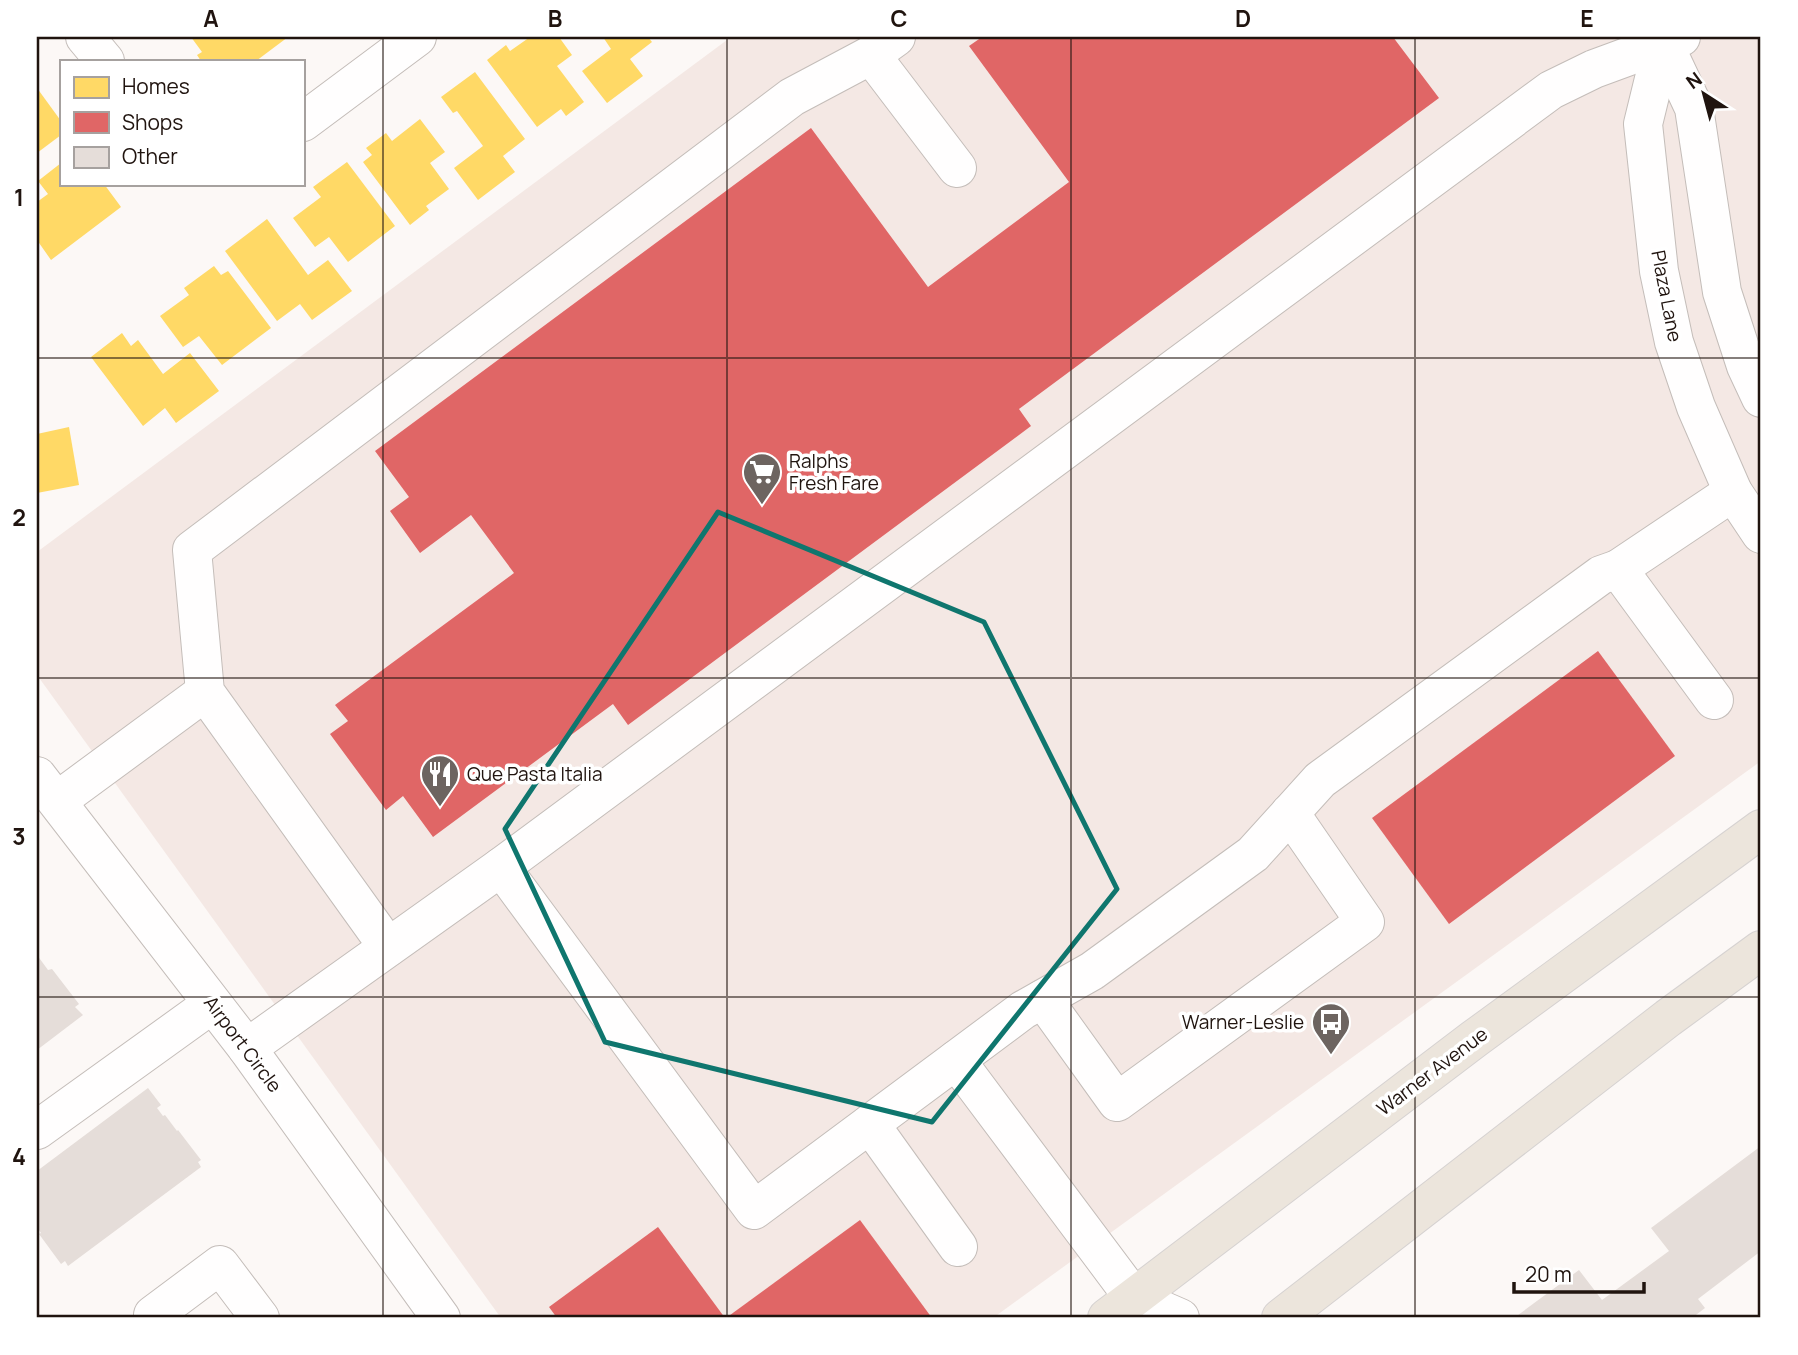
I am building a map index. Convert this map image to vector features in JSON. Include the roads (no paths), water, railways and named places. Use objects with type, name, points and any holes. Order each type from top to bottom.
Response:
[{"type":"main road","name":"Warner Avenue","points":[[1121,1308],[1474,1039],[1761,829]]},
{"type":"main road","points":[[1281,1318],[1668,1018],[1761,950]]},
{"type":"street","points":[[85,37],[104,60]]},
{"type":"street","points":[[304,121],[416,37]]},
{"type":"street","points":[[247,1048],[501,867],[1551,90],[1668,39],[1694,108],[1722,292],[1746,366],[1761,398]]},
{"type":"street","name":"Plaza Lane","points":[[1668,39],[1643,124],[1659,271],[1674,341],[1696,407],[1733,492],[1761,534]]},
{"type":"street","points":[[388,947],[205,692],[192,550],[792,97],[883,46],[957,168]]},
{"type":"street","points":[[501,867],[754,1210],[1023,1010],[1092,971],[1253,854],[1320,780],[1601,575],[1618,569],[1733,492]]},
{"type":"street","points":[[1618,569],[1714,700]]},
{"type":"street","points":[[47,789],[205,692]]},
{"type":"street","name":"Airport Circle","points":[[47,789],[247,1048],[440,1318]]},
{"type":"street","points":[[1044,999],[1117,1102],[1365,922],[1290,813]]},
{"type":"street","points":[[37,1130],[212,1004]]},
{"type":"street","points":[[956,1060],[1121,1308],[1180,1318]]},
{"type":"street","points":[[870,1124],[958,1247]]},
{"type":"street","points":[[155,1318],[153,1315],[220,1265],[260,1318]]},
{"type":"place","name":"Ralphs Fresh Fare","points":[[762,506]]},
{"type":"place","name":"Que Pasta Italia","points":[[440,808]]},
{"type":"place","name":"Warner-Leslie","points":[[1331,1056]]}]
